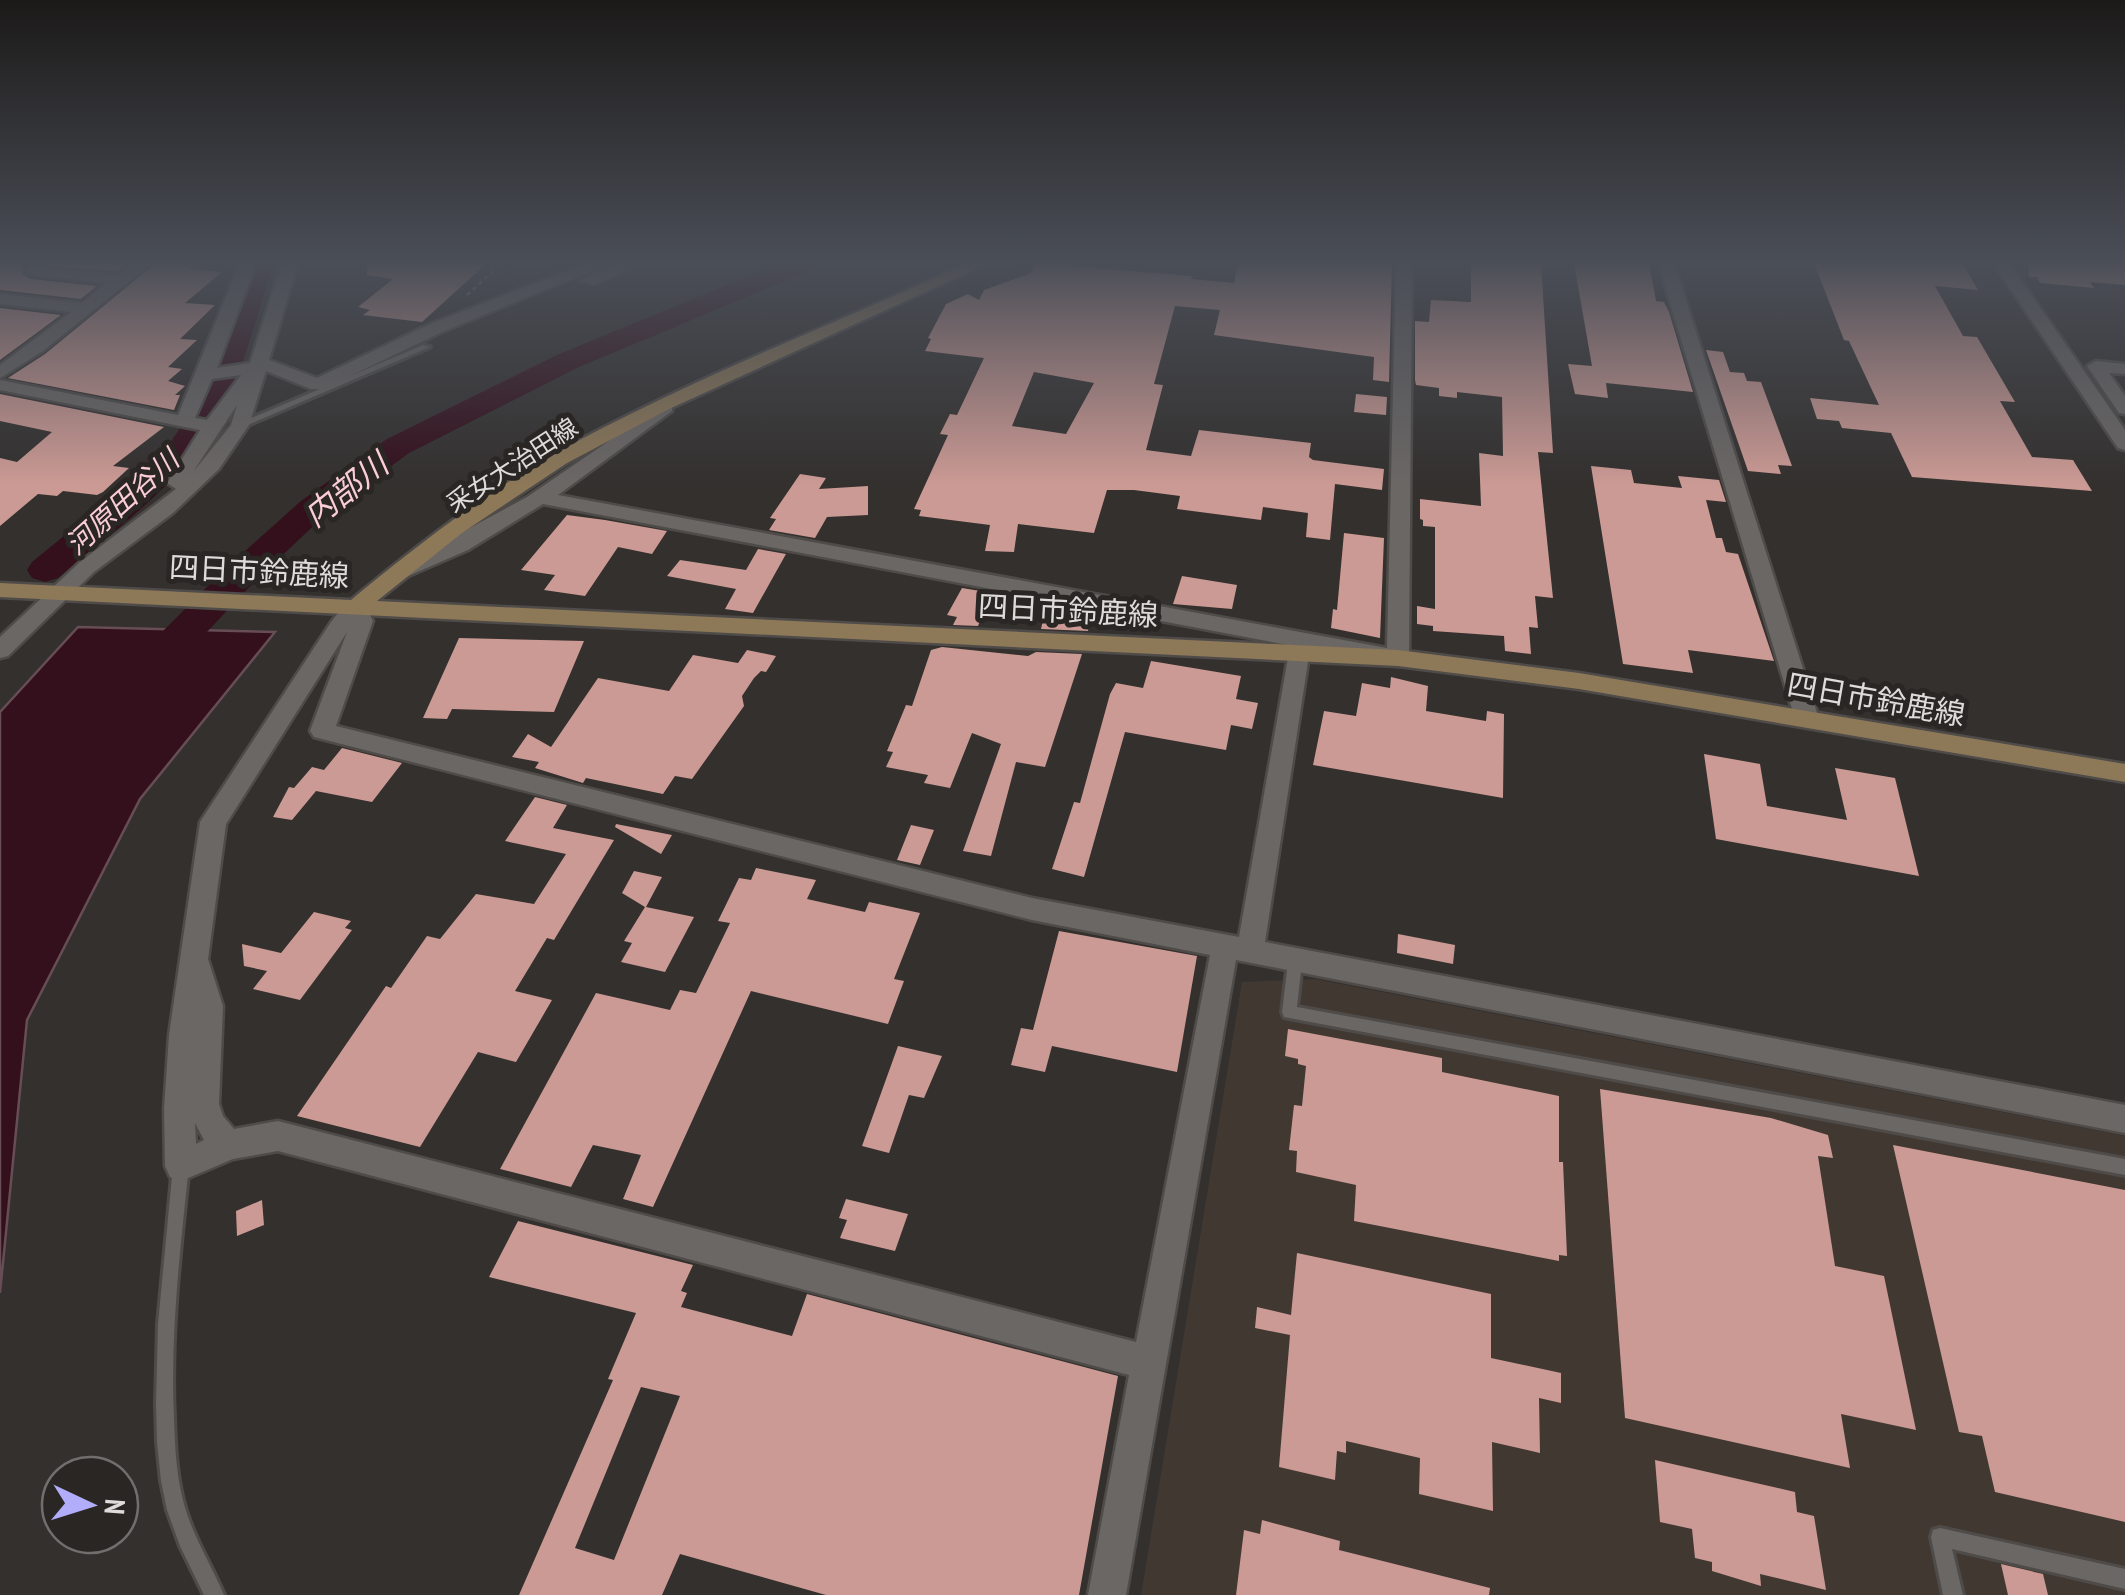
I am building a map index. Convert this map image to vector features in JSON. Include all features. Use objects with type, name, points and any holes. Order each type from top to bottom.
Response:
[{"type":"main road","name":"采女大治田線","points":[[356,607],[392,576],[556,461],[817,337]]},
{"type":"main road","name":"四日市鈴鹿線","points":[[0,590],[1398,658],[1579,681],[2125,773]]},
{"type":"street","points":[[2,384],[51,337]]},
{"type":"street","points":[[166,509],[163,502],[197,424],[207,374],[221,337]]},
{"type":"street","points":[[0,650],[212,465],[240,425],[266,337]]},
{"type":"street","points":[[207,374],[269,365],[320,386],[417,337]]},
{"type":"street","points":[[426,347],[450,337]]},
{"type":"street","points":[[537,497],[1398,658],[1403,337]]},
{"type":"street","points":[[1689,337],[1807,719]]},
{"type":"street","points":[[2054,337],[2125,444]]},
{"type":"street","points":[[2066,355],[2125,360]]},
{"type":"street","points":[[2122,401],[2096,366],[2125,368]]},
{"type":"street","points":[[197,424],[256,368]]},
{"type":"street","points":[[2,384],[197,424]]},
{"type":"street","points":[[392,576],[423,566],[537,497],[666,406]]},
{"type":"street","points":[[1149,1363],[278,1136],[230,1145],[181,1166],[179,1109],[184,1034],[213,822],[338,627],[356,607],[362,621],[322,731],[939,888],[1295,962],[2125,1119]]},
{"type":"street","points":[[1107,1595],[1149,1363],[1300,652]]},
{"type":"street","points":[[196,963],[208,984],[210,1041],[202,1094],[210,1123],[230,1145]]},
{"type":"lane","points":[[240,425],[266,417],[320,386],[426,347]]},
{"type":"lane","points":[[1295,962],[1289,1012],[2125,1167]]},
{"type":"lane","points":[[181,1166],[170,1266],[166,1412],[170,1484],[199,1569],[214,1595]]},
{"type":"lane","points":[[1952,1595],[1940,1537],[2125,1579]]},
{"type":"shaded area","points":[[78,627],[275,632],[140,799],[27,1020],[0,1293],[0,712]]},
{"type":"shaded area","points":[[1315,979],[2125,1136],[2125,1595],[1141,1595],[1242,982]]},
{"type":"building","points":[[0,337],[31,337],[0,360]]},
{"type":"building","points":[[65,337],[197,340],[168,367],[182,369],[168,381],[185,386],[175,395],[180,395],[174,410],[8,378]]},
{"type":"building","points":[[1167,337],[1154,384],[1163,385],[1146,450],[1191,456],[1199,430],[1311,443],[1309,457],[1313,460],[1384,469],[1382,490],[1335,484],[1330,540],[1306,537],[1308,513],[1263,507],[1261,520],[1177,509],[1180,496],[1107,490],[1094,533],[1018,524],[1014,552],[985,551],[990,525],[919,516],[921,510],[914,509],[948,435],[940,434],[950,414],[957,415],[984,358],[925,351],[931,339],[928,338]],"holes":[[[1034,372],[1094,383],[1066,434],[1012,426]]]},
{"type":"building","points":[[1232,337],[1390,337],[1389,382],[1373,380],[1374,357]]},
{"type":"building","points":[[1415,337],[1546,337],[1553,453],[1538,452],[1553,598],[1535,596],[1538,628],[1529,627],[1531,654],[1505,651],[1504,636],[1433,631],[1433,626],[1417,624],[1417,606],[1435,609],[1435,527],[1423,526],[1420,499],[1481,506],[1479,453],[1503,456],[1502,397],[1457,392],[1457,398],[1439,396],[1439,388],[1416,385]]},
{"type":"building","points":[[1587,337],[1677,337],[1693,392],[1606,383],[1608,398],[1575,394],[1568,364],[1592,366]]},
{"type":"building","points":[[1977,337],[2015,402],[2000,401],[2032,457],[2073,460],[2092,491],[1912,477],[1891,433],[1842,428],[1839,421],[1817,419],[1810,398],[1879,405],[1849,341],[1844,340]]},
{"type":"building","points":[[1706,350],[1723,352],[1730,372],[1744,373],[1747,381],[1761,382],[1792,466],[1778,465],[1781,474],[1748,471]]},
{"type":"building","points":[[0,394],[164,427],[113,466],[129,468],[103,492],[38,494],[0,526],[0,458],[17,462],[52,432],[0,421]]},
{"type":"building","points":[[1356,394],[1387,397],[1386,415],[1354,412]]},
{"type":"building","points":[[1591,466],[1631,470],[1634,483],[1682,488],[1678,476],[1719,480],[1726,502],[1706,500],[1716,538],[1722,538],[1726,552],[1738,554],[1774,661],[1688,650],[1693,673],[1623,664]]},
{"type":"building","points":[[800,474],[826,478],[819,489],[868,486],[868,515],[827,517],[815,538],[769,530],[776,519],[770,518]]},
{"type":"building","points":[[567,515],[667,531],[652,554],[618,547],[585,596],[544,590],[555,575],[521,570]]},
{"type":"building","points":[[1344,533],[1384,538],[1380,638],[1331,628],[1333,609],[1337,610]]},
{"type":"building","points":[[758,549],[786,554],[753,613],[725,609],[736,589],[667,576],[680,560],[746,570]]},
{"type":"building","points":[[1182,576],[1237,585],[1232,609],[1173,604]]},
{"type":"building","points":[[962,588],[992,593],[978,626],[953,625],[957,617],[947,615]]},
{"type":"building","points":[[1047,603],[1091,612],[1088,631],[1041,629]]},
{"type":"building","points":[[459,638],[584,641],[554,712],[452,709],[447,719],[423,718]]},
{"type":"building","points":[[942,647],[1028,656],[1036,652],[1082,654],[1045,767],[1016,762],[991,856],[963,851],[1001,744],[972,733],[950,788],[924,783],[928,775],[886,767],[893,752],[887,751],[906,705],[912,706],[931,650]]},
{"type":"building","points":[[747,650],[776,656],[766,672],[761,671],[754,678],[742,696],[744,706],[692,779],[675,776],[663,794],[586,778],[583,783],[535,768],[539,762],[512,757],[528,734],[551,747],[598,678],[669,691],[693,655],[738,663]]},
{"type":"building","points":[[1151,661],[1241,676],[1236,699],[1258,703],[1252,729],[1231,725],[1226,750],[1125,732],[1084,877],[1052,869],[1074,802],[1080,803],[1110,694],[1116,683],[1143,688]]},
{"type":"building","points":[[1391,677],[1428,686],[1426,711],[1486,721],[1487,711],[1504,714],[1503,798],[1313,765],[1324,711],[1356,716],[1362,683],[1390,688]]},
{"type":"building","points":[[342,748],[402,763],[372,802],[316,791],[292,820],[273,817],[289,787],[294,788],[312,767],[324,770]]},
{"type":"building","points":[[1704,754],[1760,764],[1767,806],[1847,820],[1835,768],[1895,778],[1919,876],[1716,839]]},
{"type":"building","points":[[535,797],[567,805],[553,828],[614,840],[554,940],[547,938],[515,991],[552,1000],[516,1062],[478,1052],[420,1147],[297,1116],[386,986],[391,988],[427,936],[440,939],[476,894],[534,904],[566,854],[505,841]]},
{"type":"building","points":[[616,824],[672,835],[661,854],[615,827]]},
{"type":"building","points":[[911,825],[934,830],[920,865],[897,860]]},
{"type":"building","points":[[756,868],[816,880],[807,899],[865,912],[869,902],[920,913],[894,979],[904,981],[888,1024],[751,991],[653,1207],[623,1199],[641,1155],[593,1145],[571,1187],[500,1169],[596,993],[670,1010],[680,990],[696,993],[730,923],[718,921],[739,878],[751,880]]},
{"type":"building","points":[[634,871],[662,877],[646,907],[694,917],[665,972],[621,962],[632,943],[624,941],[645,907],[622,893]]},
{"type":"building","points":[[314,912],[351,921],[345,928],[352,930],[300,1000],[253,989],[267,971],[244,966],[242,944],[281,953]]},
{"type":"building","points":[[1059,931],[1197,956],[1177,1072],[1052,1046],[1045,1072],[1011,1065],[1021,1028],[1033,1030]]},
{"type":"building","points":[[1398,934],[1455,945],[1453,964],[1397,953]]},
{"type":"building","points":[[1288,1029],[1442,1058],[1442,1072],[1559,1096],[1559,1162],[1563,1162],[1567,1256],[1559,1255],[1559,1261],[1354,1221],[1356,1185],[1296,1172],[1297,1151],[1289,1150],[1294,1105],[1302,1106],[1306,1066],[1285,1056]]},
{"type":"building","points":[[898,1046],[942,1056],[924,1098],[909,1095],[889,1153],[862,1146]]},
{"type":"building","points":[[1600,1089],[1771,1118],[1828,1135],[1833,1158],[1818,1156],[1835,1266],[1884,1276],[1916,1430],[1841,1414],[1850,1468],[1625,1418]]},
{"type":"building","points":[[1893,1145],[2125,1190],[2125,1522],[1995,1492],[1982,1436],[1959,1432]]},
{"type":"building","points":[[846,1199],[908,1214],[895,1251],[840,1238],[847,1220],[839,1218]]},
{"type":"building","points":[[262,1200],[264,1225],[237,1236],[236,1211]]},
{"type":"building","points":[[518,1221],[693,1265],[681,1291],[687,1293],[681,1307],[792,1336],[807,1294],[1118,1376],[1079,1595],[826,1595],[680,1554],[662,1595],[519,1595],[613,1380],[608,1379],[636,1313],[489,1277]],"holes":[[[641,1387],[680,1396],[614,1560],[575,1548]]]},
{"type":"building","points":[[1297,1253],[1491,1294],[1491,1358],[1561,1373],[1561,1403],[1539,1398],[1540,1453],[1492,1442],[1493,1511],[1419,1494],[1420,1458],[1346,1441],[1346,1453],[1337,1451],[1335,1480],[1279,1467],[1290,1335],[1255,1328],[1257,1307],[1291,1315]]},
{"type":"building","points":[[1655,1460],[1795,1492],[1797,1512],[1814,1516],[1826,1590],[1760,1574],[1761,1586],[1712,1571],[1712,1562],[1695,1558],[1692,1529],[1660,1522]]},
{"type":"building","points":[[1262,1520],[1340,1541],[1339,1550],[1490,1588],[1489,1595],[1236,1595],[1244,1530],[1260,1534]]},
{"type":"building","points":[[2001,1564],[2043,1574],[2048,1595],[2008,1595]]},
{"type":"waterway","name":"河原田谷川","points":[[45,570],[157,477],[183,447],[206,413],[234,337]]},
{"type":"waterway","name":"内部川","points":[[146,672],[239,576],[313,508],[398,446],[568,361],[625,337]]}]
